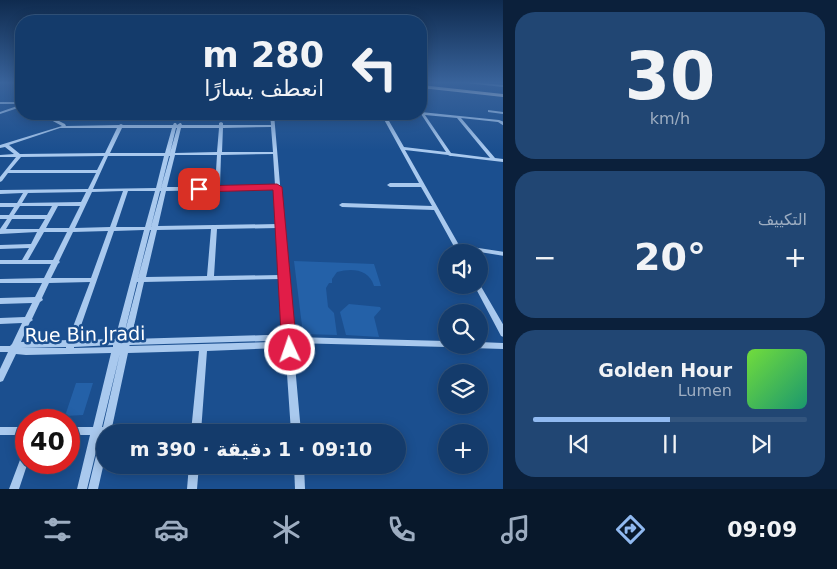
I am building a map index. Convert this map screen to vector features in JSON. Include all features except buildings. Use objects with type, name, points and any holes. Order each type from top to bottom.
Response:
[{"type":"street","points":[[0,112],[15,107]]},
{"type":"street","points":[[489,111],[503,113]]},
{"type":"street","points":[[427,114],[502,123]]},
{"type":"street","points":[[458,117],[494,160]]},
{"type":"street","points":[[52,120],[63,126]]},
{"type":"street","points":[[56,120],[63,126]]},
{"type":"street","points":[[204,124],[206,120]]},
{"type":"street","points":[[210,120],[211,124]]},
{"type":"street","points":[[273,120],[295,424]]},
{"type":"street","points":[[386,120],[455,244]]},
{"type":"street","points":[[426,120],[450,155]]},
{"type":"street","points":[[0,148],[63,126],[273,124]]},
{"type":"street","points":[[178,126],[221,125]]},
{"type":"street","points":[[217,189],[221,125]]},
{"type":"street","points":[[0,378],[49,280],[98,171],[121,126]]},
{"type":"street","points":[[105,424],[121,347],[178,126]]},
{"type":"street","points":[[7,146],[19,156]]},
{"type":"street","points":[[402,148],[503,161]]},
{"type":"street","points":[[0,156],[274,153]]},
{"type":"street","points":[[0,180],[19,156]]},
{"type":"street","points":[[6,172],[98,171]]},
{"type":"street","points":[[390,185],[423,185]]},
{"type":"street","points":[[0,192],[277,187]]},
{"type":"street","points":[[69,348],[126,190]]},
{"type":"street","points":[[1,232],[28,192]]},
{"type":"street","points":[[24,262],[56,204]]},
{"type":"street","points":[[0,205],[84,204]]},
{"type":"street","points":[[342,205],[435,208]]},
{"type":"street","points":[[0,217],[48,217]]},
{"type":"street","points":[[1,232],[280,226]]},
{"type":"street","points":[[210,278],[214,228]]},
{"type":"street","points":[[0,247],[33,246]]},
{"type":"street","points":[[488,252],[503,254]]},
{"type":"street","points":[[0,262],[56,262]]},
{"type":"street","points":[[138,280],[284,277]]},
{"type":"street","points":[[0,281],[93,280]]},
{"type":"street","points":[[482,294],[503,334]]},
{"type":"street","points":[[0,301],[39,300]]},
{"type":"street","points":[[0,321],[29,320]]},
{"type":"street","name":"Rue Bin Jradi","points":[[121,347],[267,338],[438,344]]},
{"type":"street","name":"Rue Bin Jradi","points":[[0,349],[203,348],[278,345],[289,340]]},
{"type":"street","points":[[488,346],[503,346]]},
{"type":"street","points":[[197,424],[203,348]]},
{"type":"street","points":[[0,431],[15,431]]},
{"type":"street","points":[[80,432],[96,433]]},
{"type":"street","points":[[82,489],[96,452]]},
{"type":"street","points":[[93,489],[96,472]]},
{"type":"street","points":[[14,489],[19,474]]},
{"type":"street","points":[[192,489],[193,474]]},
{"type":"street","points":[[299,474],[300,489]]},
{"type":"shaded area","points":[[294,261],[374,264],[381,286],[374,286],[368,276],[359,271],[337,272],[332,279],[332,283],[329,283],[326,288],[328,307],[334,313],[337,335],[303,334]]},
{"type":"shaded area","points":[[349,304],[380,307],[381,309],[374,317],[379,337],[346,335],[340,312]]},
{"type":"shaded area","points":[[76,383],[93,383],[83,415],[80,415],[80,409],[67,409]]},
{"type":"route","points":[[199,189],[277,187],[290,350]]}]
